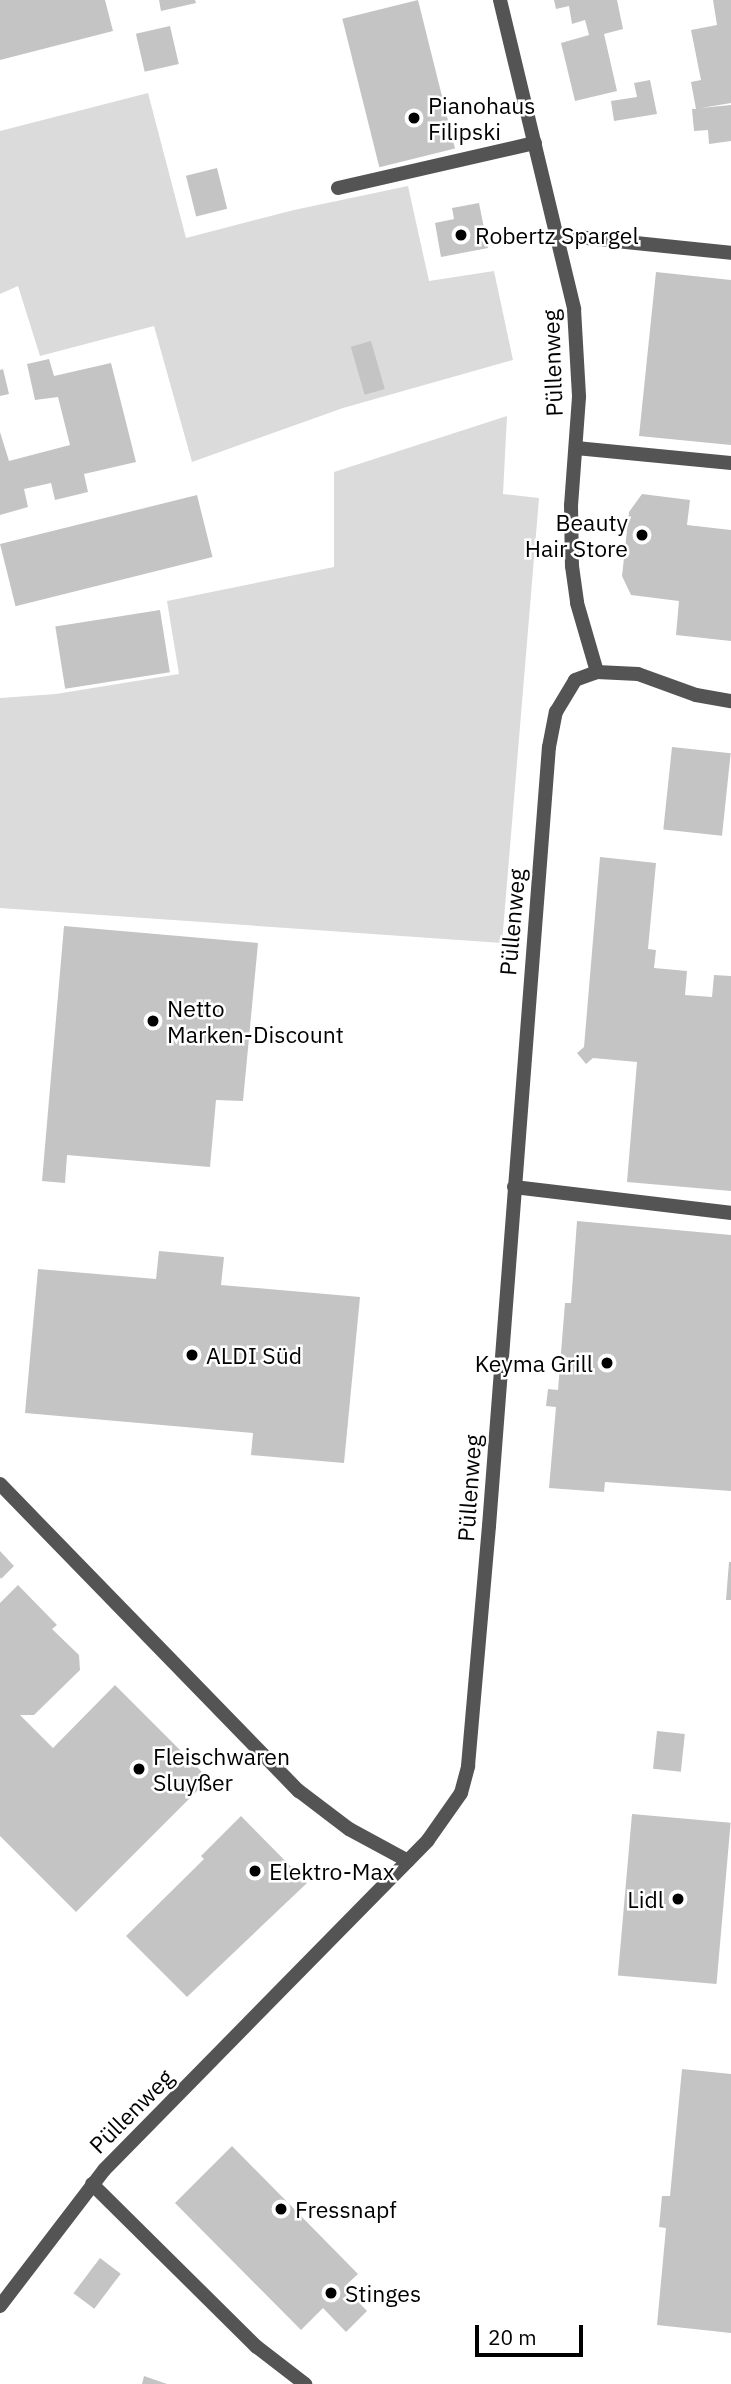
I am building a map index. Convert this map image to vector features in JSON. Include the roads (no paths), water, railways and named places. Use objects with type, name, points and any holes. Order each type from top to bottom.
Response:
[{"type":"street","name":"Püllenweg","points":[[305,2384],[257,2347],[92,2184],[408,1861],[454,1805],[468,1766],[549,747],[556,712],[563,698],[575,680],[597,672],[577,603],[572,566],[570,526],[579,387],[578,333],[558,235],[500,0]]},
{"type":"street","points":[[338,188],[536,143]]},
{"type":"street","points":[[558,235],[731,253]]},
{"type":"street","points":[[576,447],[731,463]]},
{"type":"street","points":[[597,672],[638,674],[696,695],[731,701]]},
{"type":"street","points":[[514,1187],[731,1213]]},
{"type":"street","points":[[0,1484],[299,1791],[349,1829],[408,1861]]},
{"type":"street","points":[[0,2305],[92,2184]]},
{"type":"place","name":"Pianohaus Filipski","points":[[414,118]]},
{"type":"place","name":"Robertz Spargel","points":[[461,235]]},
{"type":"place","name":"Beauty Hair Store","points":[[642,535]]},
{"type":"place","name":"Netto Marken-Discount","points":[[153,1021]]},
{"type":"place","name":"ALDI Süd","points":[[192,1355]]},
{"type":"place","name":"Keyma Grill","points":[[607,1363]]},
{"type":"place","name":"Fleischwaren Sluyßer","points":[[139,1769]]},
{"type":"place","name":"Elektro-Max","points":[[255,1871]]},
{"type":"place","name":"Lidl","points":[[678,1899]]},
{"type":"place","name":"Fressnapf","points":[[281,2209]]},
{"type":"place","name":"Stinges","points":[[331,2293]]}]
